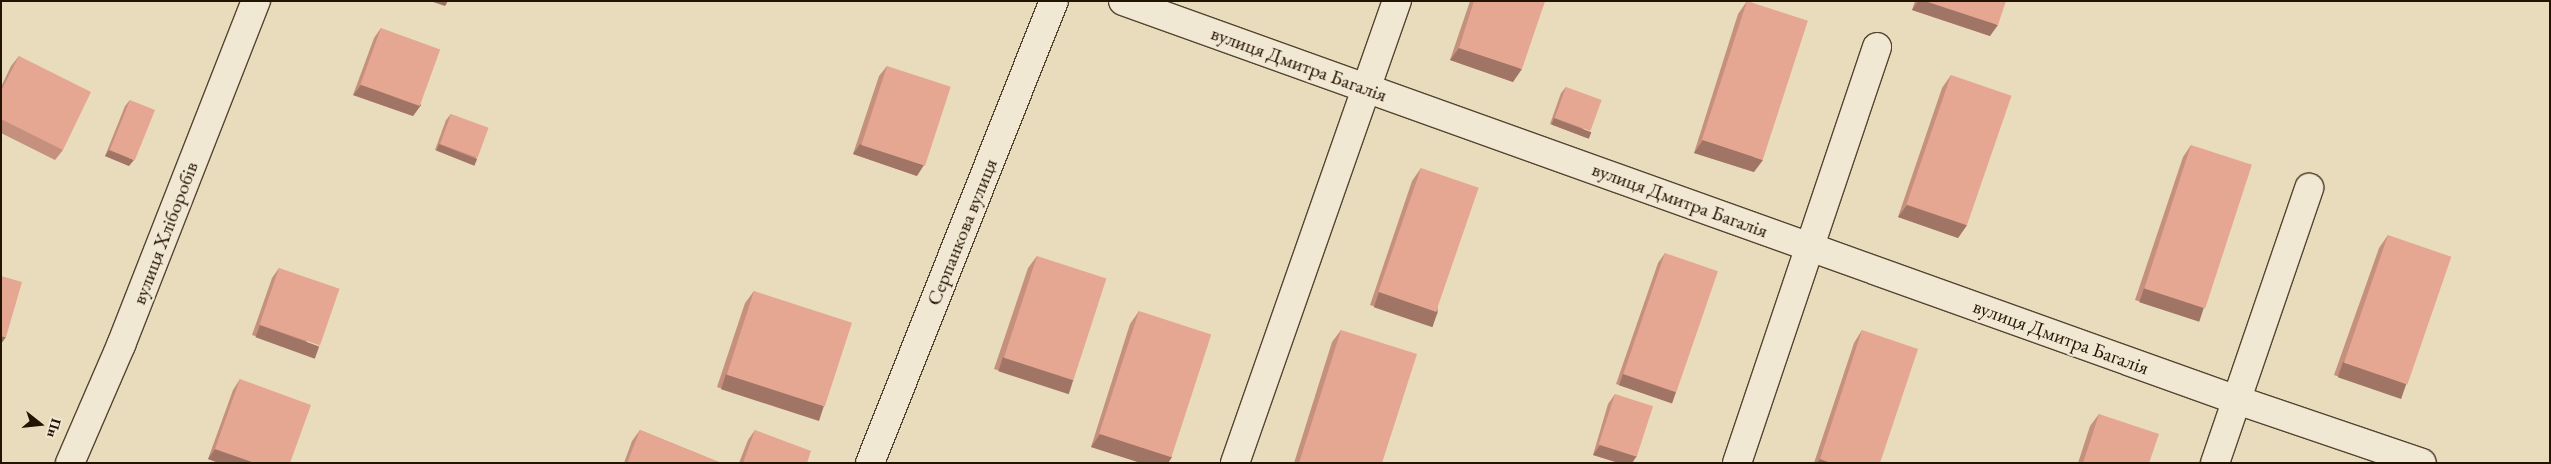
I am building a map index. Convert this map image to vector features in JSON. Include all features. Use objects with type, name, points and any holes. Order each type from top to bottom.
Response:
[{"type":"street","name":"вулиця Хліборобів","points":[[70,463],[121,345],[256,1]]},
{"type":"street","name":"Серпанкова вулиця","points":[[870,463],[1054,1]]},
{"type":"street","name":"вулиця Дмитра Багалія","points":[[1123,1],[2237,400],[2422,463]]},
{"type":"street","points":[[1235,463],[1397,1]]},
{"type":"street","points":[[1737,463],[1877,46]]},
{"type":"street","points":[[2215,463],[2309,188]]},
{"type":"building","points":[[1474,1],[1545,1],[1522,69],[1459,48]]},
{"type":"building","points":[[1747,1],[1808,21],[1763,160],[1702,140]]},
{"type":"building","points":[[1925,1],[2006,1],[1998,25]]},
{"type":"building","points":[[381,28],[440,50],[420,106],[360,84]]},
{"type":"building","points":[[19,56],[91,92],[63,150],[1,119],[1,91]]},
{"type":"building","points":[[887,66],[951,87],[925,166],[861,145]]},
{"type":"building","points":[[1951,75],[2012,96],[1967,225],[1906,205]]},
{"type":"building","points":[[1566,87],[1602,100],[1590,131],[1555,118]]},
{"type":"building","points":[[130,100],[155,110],[135,160],[110,150]]},
{"type":"building","points":[[451,114],[489,128],[478,158],[440,144]]},
{"type":"building","points":[[2191,145],[2252,165],[2205,308],[2144,289]]},
{"type":"building","points":[[1421,168],[1479,188],[1436,312],[1378,292]]},
{"type":"building","points":[[2388,235],[2451,257],[2407,384],[2344,363]]},
{"type":"building","points":[[1665,253],[1718,271],[1676,392],[1623,374]]},
{"type":"building","points":[[1037,256],[1106,279],[1073,380],[1004,358]]},
{"type":"building","points":[[279,268],[340,289],[320,346],[259,325]]},
{"type":"building","points":[[1,276],[22,282],[6,337],[1,336]]},
{"type":"building","points":[[754,291],[852,323],[825,407],[727,375]]},
{"type":"building","points":[[1139,311],[1211,334],[1171,457],[1099,434]]},
{"type":"building","points":[[1341,330],[1417,354],[1382,463],[1299,463]]},
{"type":"building","points":[[1862,330],[1918,349],[1880,463],[1831,463],[1820,459]]},
{"type":"building","points":[[240,379],[311,405],[290,463],[255,463],[215,449]]},
{"type":"building","points":[[1615,394],[1653,406],[1637,457],[1599,444]]},
{"type":"building","points":[[2099,414],[2159,434],[2149,463],[2083,463]]},
{"type":"building","points":[[640,430],[721,463],[627,463]]},
{"type":"building","points":[[755,430],[811,451],[807,463],[743,463]]}]
